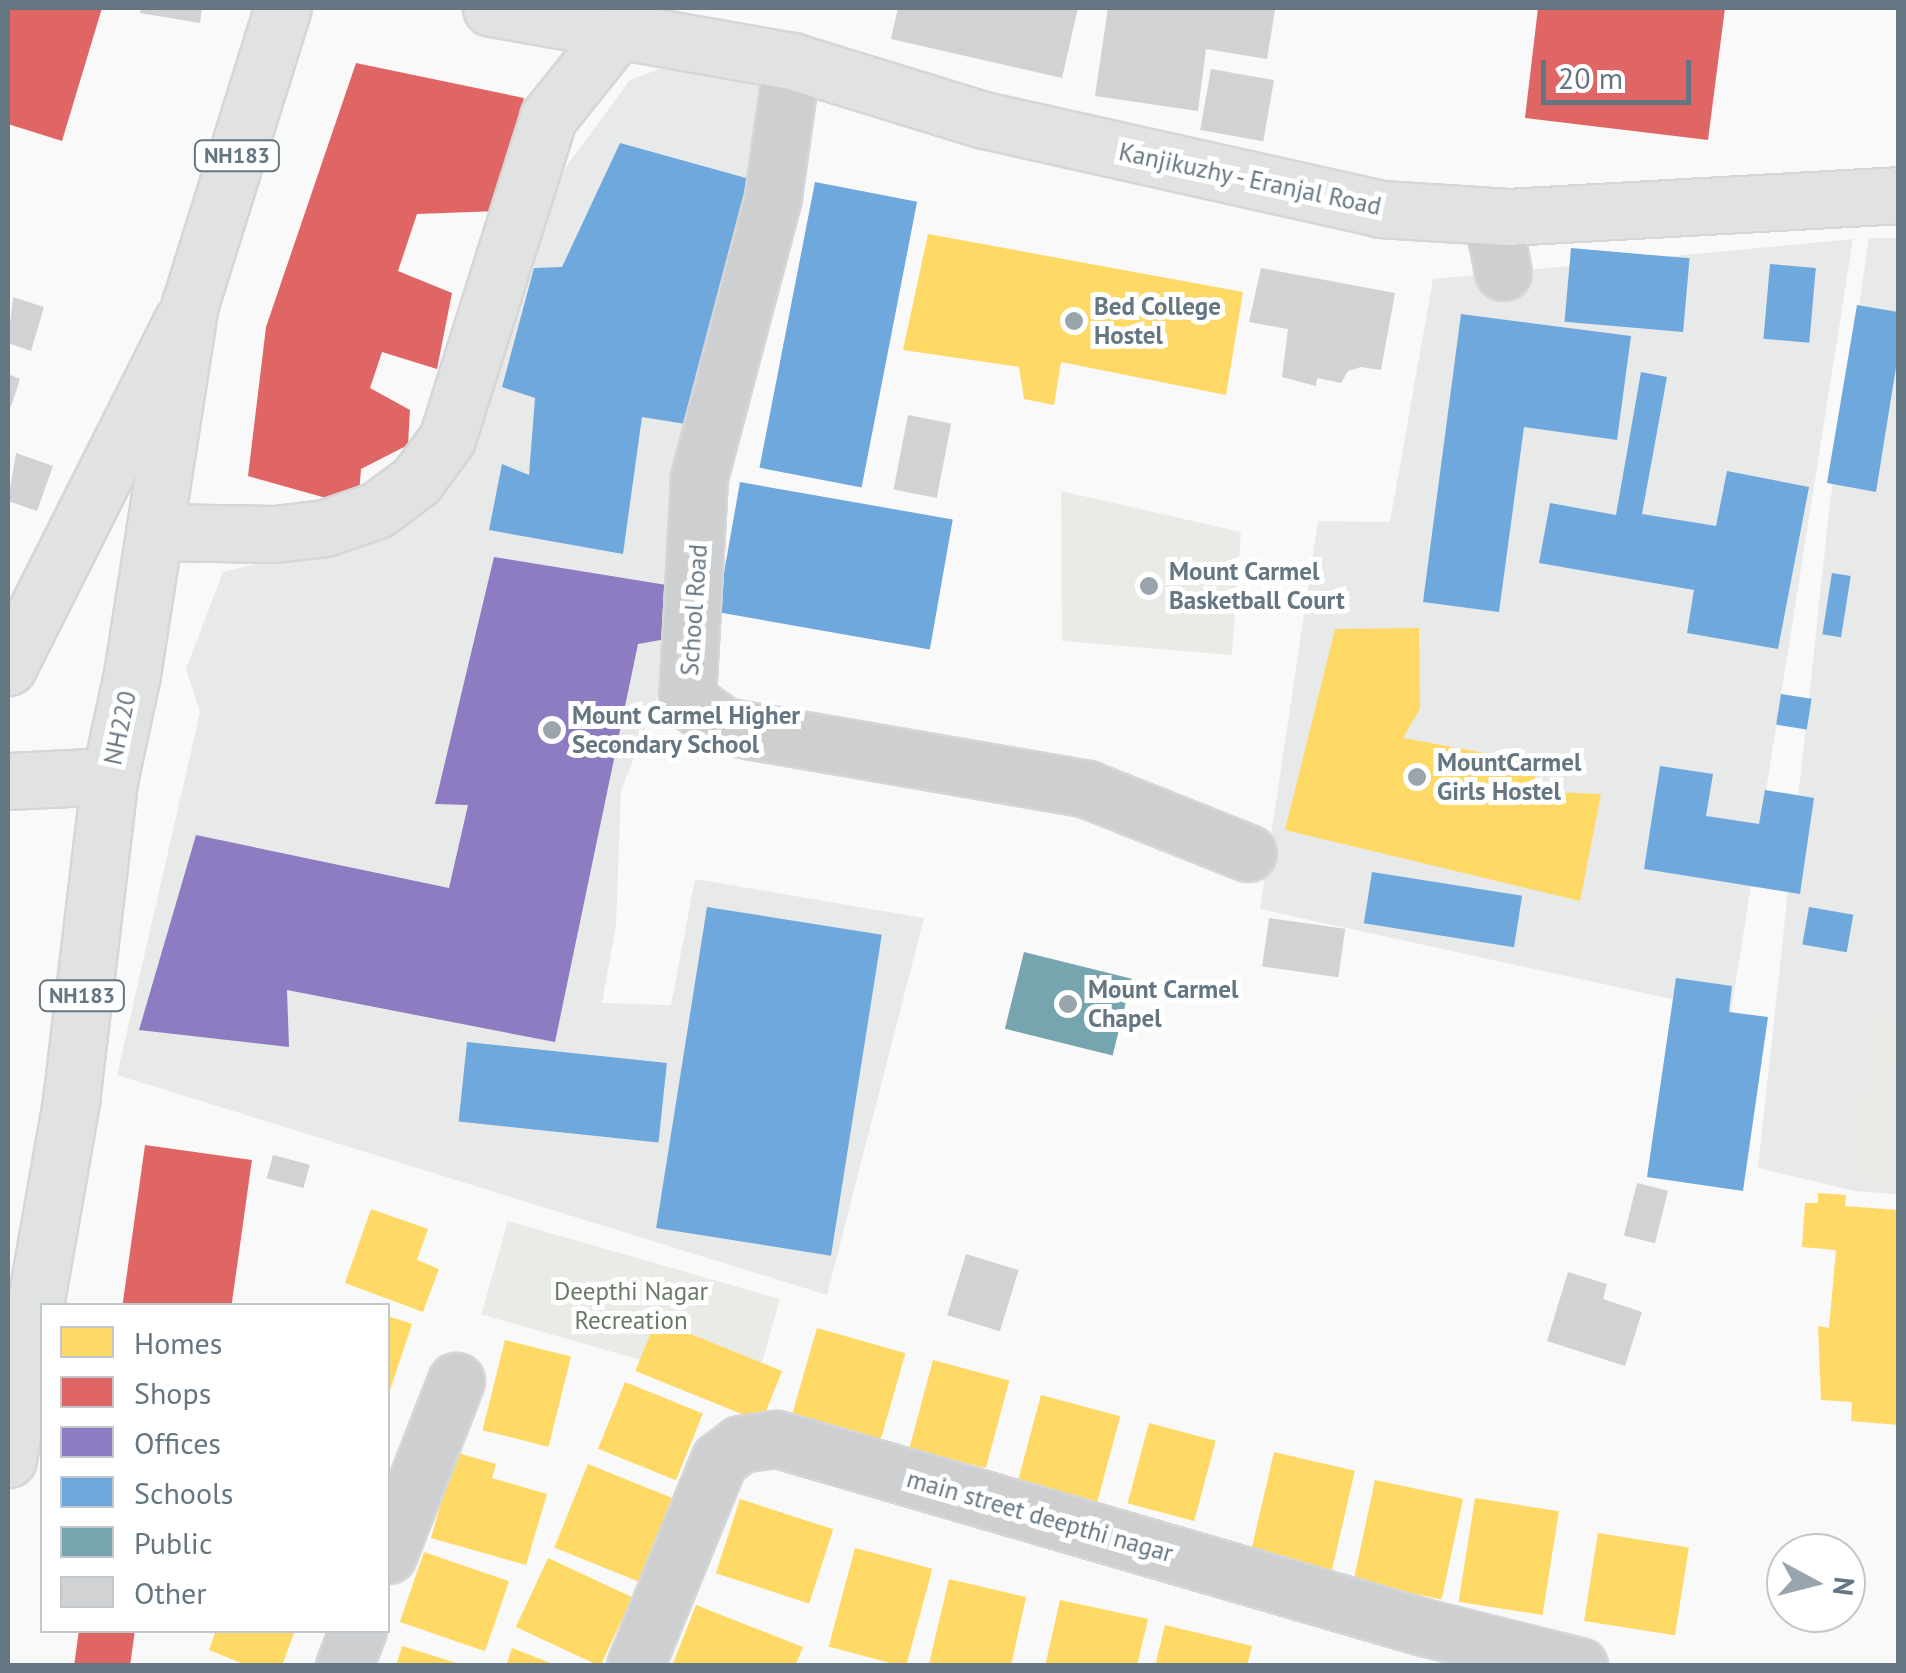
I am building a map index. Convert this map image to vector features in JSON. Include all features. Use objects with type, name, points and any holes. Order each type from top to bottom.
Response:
[{"type":"main road","name":"NH220","points":[[8,1459],[72,1101],[110,776],[190,304],[283,8]]},
{"type":"main road","name":"Kanjikuzhy - Eranjal Road","points":[[490,8],[616,34],[792,61],[984,120],[1381,209],[1508,217],[1898,194]]},
{"type":"main road","points":[[154,532],[276,534],[325,528],[376,510],[416,482],[447,440],[548,118],[616,34]]},
{"type":"main road","points":[[8,667],[190,304]]},
{"type":"main road","points":[[8,781],[110,776]]},
{"type":"street","name":"School Road","points":[[792,61],[773,197],[700,478],[687,700],[724,726],[1087,788],[1248,854]]},
{"type":"street","points":[[1502,272],[1496,237],[1508,217]]},
{"type":"street","points":[[390,1551],[456,1381]]},
{"type":"street","name":"main street deepthi nagar","points":[[636,1666],[719,1460],[740,1444],[777,1439],[1415,1646],[1579,1666]]},
{"type":"street","points":[[344,1666],[357,1633]]},
{"type":"shaded area","points":[[694,56],[778,76],[665,678],[621,791],[616,924],[602,1003],[671,1005],[695,879],[924,918],[827,1295],[117,1075],[200,712],[186,669],[223,572],[357,540],[459,468],[535,209],[630,80]]},
{"type":"shaded area","points":[[1869,238],[1898,238],[1898,1194],[1855,1191],[1758,1168],[1830,503]]},
{"type":"shaded area","points":[[1853,239],[1731,1012],[1260,909],[1318,521],[1390,522],[1433,279]]},
{"type":"green space","name":"Mount Carmel Basketball Court","points":[[1061,491],[1241,532],[1232,655],[1062,641]]},
{"type":"green space","points":[[1868,1017],[1898,1019],[1886,1183],[1857,1181]]},
{"type":"green space","name":"Deepthi Nagar Recreation","points":[[508,1221],[780,1299],[753,1392],[481,1314]]},
{"type":"building: Homes","name":"Bed College Hostel","points":[[928,234],[1243,292],[1226,395],[1061,362],[1054,405],[1024,399],[1019,367],[903,350]]},
{"type":"building: Homes","name":"MountCarmel Girls Hostel","points":[[1419,628],[1420,709],[1403,738],[1540,763],[1530,791],[1601,794],[1580,901],[1285,830],[1335,629]]},
{"type":"building: Homes","points":[[1818,1193],[1846,1195],[1845,1206],[1898,1210],[1898,1425],[1851,1421],[1852,1402],[1821,1400],[1818,1326],[1829,1328],[1836,1250],[1802,1247],[1805,1203],[1818,1203]]},
{"type":"building: Homes","points":[[371,1209],[428,1229],[417,1260],[439,1269],[423,1312],[345,1283]]},
{"type":"building: Homes","points":[[390,1317],[412,1324],[390,1390]]},
{"type":"building: Homes","points":[[656,1320],[782,1371],[761,1422],[635,1371]]},
{"type":"building: Homes","points":[[817,1328],[905,1353],[880,1441],[792,1415]]},
{"type":"building: Homes","points":[[505,1340],[571,1356],[548,1447],[483,1430]]},
{"type":"building: Homes","points":[[933,1360],[1009,1380],[986,1468],[909,1448]]},
{"type":"building: Homes","points":[[625,1382],[703,1413],[676,1480],[598,1449]]},
{"type":"building: Homes","points":[[1041,1395],[1120,1416],[1096,1505],[1017,1484]]},
{"type":"building: Homes","points":[[1149,1423],[1216,1441],[1194,1521],[1128,1503]]},
{"type":"building: Homes","points":[[455,1452],[496,1464],[492,1478],[547,1494],[526,1565],[431,1538]]},
{"type":"building: Homes","points":[[1274,1452],[1355,1471],[1331,1573],[1250,1554]]},
{"type":"building: Homes","points":[[588,1464],[675,1499],[641,1583],[554,1547]]},
{"type":"building: Homes","points":[[1375,1480],[1463,1499],[1442,1599],[1354,1581]]},
{"type":"building: Homes","points":[[1475,1498],[1559,1511],[1543,1615],[1459,1602]]},
{"type":"building: Homes","points":[[740,1499],[833,1529],[809,1603],[716,1573]]},
{"type":"building: Homes","points":[[1598,1533],[1689,1547],[1675,1635],[1584,1621]]},
{"type":"building: Homes","points":[[855,1548],[932,1569],[906,1666],[829,1647]]},
{"type":"building: Homes","points":[[424,1552],[509,1581],[485,1651],[400,1622]]},
{"type":"building: Homes","points":[[548,1558],[632,1597],[600,1666],[516,1627]]},
{"type":"building: Homes","points":[[949,1579],[1026,1597],[1011,1666],[929,1664]]},
{"type":"building: Homes","points":[[1060,1600],[1148,1619],[1137,1666],[1045,1666]]},
{"type":"building: Homes","points":[[696,1605],[803,1647],[795,1666],[672,1666]]},
{"type":"building: Homes","points":[[1165,1625],[1252,1646],[1247,1666],[1155,1666]]},
{"type":"building: Homes","points":[[215,1633],[294,1633],[282,1666],[248,1666],[209,1650]]},
{"type":"building: Homes","points":[[402,1646],[463,1665],[463,1666],[396,1666]]},
{"type":"building: Homes","points":[[512,1648],[556,1665],[556,1666],[506,1666]]},
{"type":"building: Shops","points":[[8,8],[102,8],[62,141],[8,124]]},
{"type":"building: Shops","points":[[1538,8],[1725,8],[1708,140],[1525,118]]},
{"type":"building: Shops","points":[[356,63],[524,98],[498,211],[417,214],[398,271],[452,293],[437,369],[382,352],[370,388],[410,410],[408,445],[361,469],[358,507],[248,476],[266,327]]},
{"type":"building: Shops","points":[[145,1145],[252,1160],[232,1303],[123,1303]]},
{"type":"building: Shops","points":[[79,1633],[135,1633],[130,1666],[74,1666]]},
{"type":"building: Offices","points":[[494,557],[685,588],[683,636],[638,644],[555,1042],[287,990],[289,1047],[139,1030],[196,835],[449,888],[468,805],[435,804]]},
{"type":"building: Schools","points":[[620,143],[764,183],[692,425],[642,417],[623,554],[489,530],[502,464],[529,475],[535,398],[502,387],[534,268],[562,267]]},
{"type":"building: Schools","points":[[815,182],[917,202],[862,487],[759,468]]},
{"type":"building: Schools","points":[[1571,248],[1690,258],[1683,332],[1565,322]]},
{"type":"building: Schools","points":[[1770,264],[1816,268],[1809,343],[1763,339]]},
{"type":"building: Schools","points":[[1857,305],[1898,312],[1898,355],[1876,492],[1827,483]]},
{"type":"building: Schools","points":[[1461,314],[1631,336],[1617,440],[1524,427],[1499,612],[1423,602]]},
{"type":"building: Schools","points":[[1641,372],[1667,377],[1642,514],[1716,526],[1727,471],[1809,487],[1778,649],[1687,633],[1694,590],[1539,563],[1550,503],[1616,515]]},
{"type":"building: Schools","points":[[740,482],[953,520],[930,650],[717,612]]},
{"type":"building: Schools","points":[[1832,573],[1851,576],[1841,637],[1822,634]]},
{"type":"building: Schools","points":[[1781,694],[1812,699],[1807,729],[1776,725]]},
{"type":"building: Schools","points":[[1660,766],[1713,774],[1706,816],[1759,824],[1765,790],[1814,798],[1800,894],[1644,869]]},
{"type":"building: Schools","points":[[1372,872],[1522,896],[1514,947],[1364,923]]},
{"type":"building: Schools","points":[[707,907],[882,935],[831,1256],[656,1228]]},
{"type":"building: Schools","points":[[1809,907],[1853,915],[1847,952],[1802,944]]},
{"type":"building: Schools","points":[[1676,978],[1732,986],[1729,1012],[1768,1017],[1743,1191],[1647,1177]]},
{"type":"building: Schools","points":[[467,1042],[667,1063],[659,1143],[459,1122]]},
{"type":"building: Public","name":"Mount Carmel Chapel","points":[[1024,952],[1132,979],[1113,1056],[1005,1029]]},
{"type":"building: Other","points":[[141,8],[202,8],[200,23],[140,13]]},
{"type":"building: Other","points":[[898,8],[1078,8],[1062,78],[891,39]]},
{"type":"building: Other","points":[[1108,8],[1275,10],[1267,59],[1206,49],[1198,111],[1095,96]]},
{"type":"building: Other","points":[[1211,69],[1274,80],[1263,141],[1200,130]]},
{"type":"building: Other","points":[[1261,268],[1395,293],[1381,370],[1361,367],[1348,371],[1341,383],[1317,378],[1316,386],[1282,377],[1288,329],[1249,322]]},
{"type":"building: Other","points":[[13,297],[44,307],[31,351],[8,343]]},
{"type":"building: Other","points":[[8,374],[20,379],[11,407],[8,405]]},
{"type":"building: Other","points":[[908,415],[951,423],[937,498],[893,490]]},
{"type":"building: Other","points":[[16,453],[53,466],[37,511],[8,501]]},
{"type":"building: Other","points":[[1269,918],[1345,929],[1338,977],[1262,967]]},
{"type":"building: Other","points":[[273,1155],[310,1165],[303,1188],[267,1178]]},
{"type":"building: Other","points":[[1637,1183],[1668,1191],[1655,1243],[1624,1235]]},
{"type":"building: Other","points":[[966,1254],[1019,1270],[1000,1331],[947,1315]]},
{"type":"building: Other","points":[[1568,1272],[1607,1284],[1603,1299],[1642,1312],[1625,1366],[1547,1341]]},
{"type":"place","name":"Bed College Hostel","points":[[1074,321]]},
{"type":"place","name":"Mount Carmel Basketball Court","points":[[1149,586]]},
{"type":"place","name":"Mount Carmel Higher Secondary School","points":[[552,730]]},
{"type":"place","name":"MountCarmel Girls Hostel","points":[[1417,777]]},
{"type":"place","name":"Mount Carmel Chapel","points":[[1068,1004]]}]
